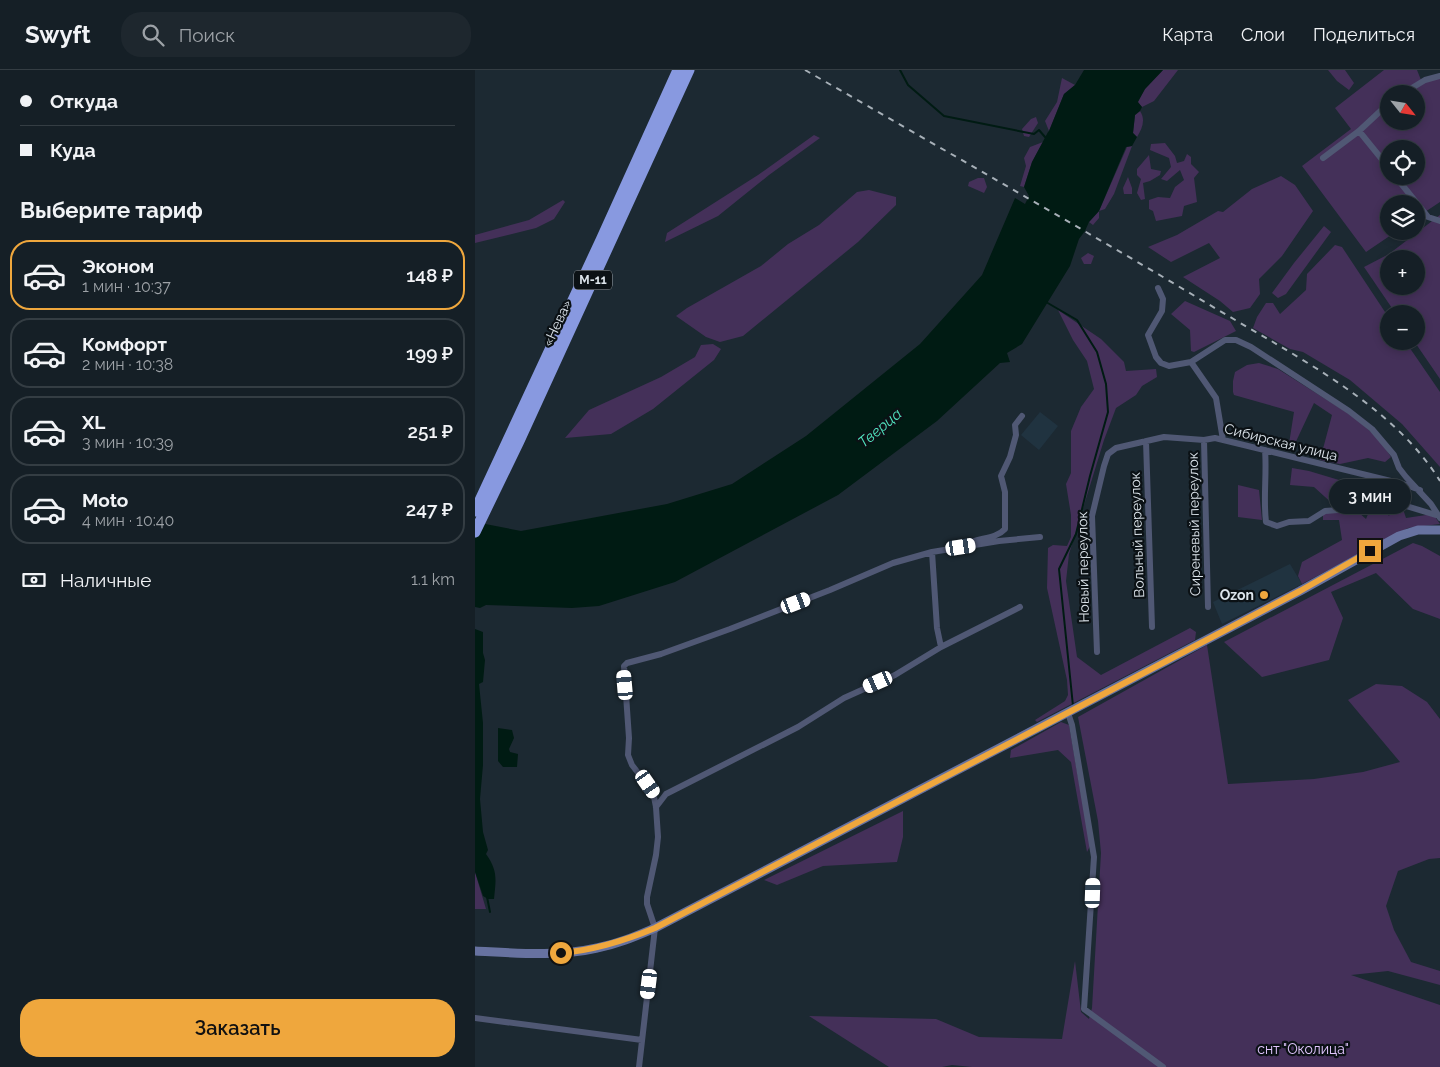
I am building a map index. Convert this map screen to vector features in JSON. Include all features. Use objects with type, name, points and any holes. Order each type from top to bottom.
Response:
[{"type":"highway","name":"«Нева»","points":[[475,532],[492,487],[678,70]]},
{"type":"highway","name":"«Нева»","points":[[475,512],[492,487],[689,70]]},
{"type":"main road","points":[[475,951],[523,953],[577,951],[619,942],[655,928],[1300,591],[1387,542],[1418,530],[1440,530]]},
{"type":"street","points":[[1417,85],[1425,80],[1440,76]]},
{"type":"street","points":[[1323,158],[1359,131],[1380,111]]},
{"type":"street","points":[[1359,131],[1380,157]]},
{"type":"street","points":[[1402,185],[1428,216],[1440,221]]},
{"type":"street","points":[[1158,288],[1163,299],[1162,311],[1148,335],[1156,357],[1161,363],[1169,366],[1191,362],[1225,340],[1237,340],[1251,347],[1333,400],[1372,429],[1394,455],[1399,468],[1419,490],[1439,517]]},
{"type":"street","points":[[1191,362],[1216,398],[1223,440]]},
{"type":"street","points":[[961,547],[972,540],[998,535],[1005,529],[1005,492],[1001,476],[1011,457],[1016,435],[1015,426],[1022,416]]},
{"type":"street","name":"Сибирская улица","points":[[1108,454],[1116,448],[1165,437],[1204,440],[1209,438],[1403,484],[1419,490]]},
{"type":"street","name":"Сиреневый переулок","points":[[1204,440],[1208,607]]},
{"type":"street","name":"Вольный переулок","points":[[1146,442],[1153,627]]},
{"type":"street","points":[[1265,450],[1264,508],[1266,522],[1277,526],[1289,522],[1309,521],[1325,511],[1403,505],[1439,517]]},
{"type":"street","name":"Новый переулок","points":[[1097,652],[1092,516],[1108,454]]},
{"type":"street","points":[[639,1067],[655,928],[647,904],[647,897],[658,837],[653,792],[632,764],[628,755],[629,738],[624,672],[627,663],[669,651],[829,590],[893,563],[932,552],[999,541],[1040,537]]},
{"type":"street","points":[[932,552],[937,628],[941,647]]},
{"type":"street","points":[[656,807],[666,794],[798,727],[844,698],[895,675],[941,647],[1020,607]]},
{"type":"street","points":[[1068,713],[1072,725],[1094,857],[1084,1009],[1163,1067]]},
{"type":"street","points":[[475,1018],[642,1040]]},
{"type":"shaded area","points":[[1040,412],[1058,426],[1039,450],[1021,435]]},
{"type":"shaded area","points":[[1290,564],[1302,584],[1222,624],[1213,602]]},
{"type":"green space","points":[[1163,70],[1178,70],[1154,101],[1142,107],[1137,102],[1145,89]]},
{"type":"green space","points":[[1328,70],[1345,70],[1354,83],[1349,90],[1337,81]]},
{"type":"green space","points":[[1384,70],[1417,70],[1421,80],[1440,75],[1440,202],[1425,212],[1425,195],[1380,195],[1380,240],[1384,240],[1366,252],[1302,166],[1351,129],[1335,108]]},
{"type":"green space","points":[[1062,78],[1075,85],[1064,94],[1049,131],[1045,121],[1057,102]]},
{"type":"green space","points":[[1140,111],[1143,124],[1137,137],[1133,133],[1135,115]]},
{"type":"green space","points":[[1036,117],[1038,123],[1029,137],[1024,136],[1022,129],[1031,119]]},
{"type":"green space","points":[[814,135],[820,138],[769,175],[718,216],[665,242],[667,233],[758,175]]},
{"type":"green space","points":[[1043,142],[1032,162],[1024,187],[1020,186],[1026,166],[1024,158],[1030,147]]},
{"type":"green space","points":[[1165,143],[1175,156],[1177,163],[1184,161],[1187,154],[1191,157],[1191,164],[1199,172],[1194,178],[1197,202],[1184,206],[1182,216],[1156,221],[1153,211],[1149,209],[1149,200],[1158,197],[1170,198],[1175,187],[1184,180],[1180,170],[1167,181],[1161,179],[1171,167],[1169,158],[1150,150],[1151,144]]},
{"type":"green space","points":[[1132,146],[1114,194],[1105,209],[1099,211],[1127,147]]},
{"type":"green space","points":[[1149,155],[1151,169],[1161,171],[1160,175],[1143,183],[1145,199],[1141,200],[1137,193],[1141,179],[1137,175],[1137,169]]},
{"type":"green space","points":[[1281,176],[1295,185],[1313,211],[1282,256],[1259,279],[1260,294],[1250,308],[1233,312],[1220,301],[1183,277],[1220,258],[1209,243],[1171,262],[1148,247],[1177,235],[1218,211],[1223,212],[1252,189]]},
{"type":"green space","points":[[1128,177],[1132,194],[1124,194],[1123,188]]},
{"type":"green space","points":[[978,178],[984,178],[987,187],[984,193],[968,186],[969,182]]},
{"type":"green space","points":[[869,190],[896,197],[896,205],[858,242],[743,336],[720,342],[706,337],[676,316],[761,266],[788,244],[819,225],[857,192]]},
{"type":"green space","points":[[563,200],[565,202],[554,219],[536,228],[475,243],[475,235],[529,220]]},
{"type":"green space","points":[[1099,211],[1099,218],[1093,225],[1089,222]]},
{"type":"green space","points":[[1440,215],[1440,379],[1420,350],[1425,350],[1425,305],[1390,305],[1383,295],[1425,295],[1425,250],[1394,250],[1407,240],[1425,240],[1425,226]]},
{"type":"green space","points":[[1324,226],[1331,232],[1286,294],[1278,298],[1272,293]]},
{"type":"green space","points":[[1335,245],[1342,247],[1380,305],[1380,350],[1411,350],[1440,392],[1440,467],[1402,424],[1350,380],[1303,352],[1290,349],[1253,328],[1257,317],[1266,303],[1273,303],[1280,314],[1306,290],[1307,274]]},
{"type":"green space","points":[[1088,253],[1094,256],[1091,264],[1084,264],[1081,258]]},
{"type":"green space","points":[[1380,259],[1380,290],[1364,267]]},
{"type":"green space","points":[[1185,301],[1230,321],[1236,331],[1194,352],[1191,351],[1190,330],[1171,314]]},
{"type":"green space","points":[[1058,310],[1101,339],[1124,362],[1126,371],[1156,369],[1157,377],[1142,386],[1136,395],[1116,408],[1104,440],[1069,554],[1066,581],[1077,657],[1101,675],[1190,628],[1196,632],[1195,640],[1037,722],[1035,720],[1065,701],[1068,695],[1067,680],[1047,588],[1048,548],[1053,545],[1067,546],[1071,537],[1071,515],[1066,484],[1071,473],[1071,431],[1081,407],[1094,389],[1087,361],[1073,340]]},
{"type":"green space","points":[[713,344],[721,349],[714,360],[653,409],[611,434],[565,438],[589,410],[661,377],[695,357],[701,345]]},
{"type":"green space","points":[[1259,363],[1278,369],[1354,417],[1379,439],[1391,457],[1385,462],[1368,458],[1340,464],[1320,460],[1332,415],[1314,403],[1292,450],[1288,450],[1294,412],[1234,395],[1233,392],[1235,372],[1247,365]]},
{"type":"green space","points":[[1292,468],[1349,483],[1367,494],[1374,491],[1388,496],[1386,502],[1335,506],[1314,487],[1290,485]]},
{"type":"green space","points":[[1238,485],[1259,490],[1262,520],[1238,517]]},
{"type":"green space","points":[[1371,507],[1384,509],[1389,516],[1392,509],[1403,509],[1406,518],[1433,514],[1440,524],[1408,528],[1302,584],[1298,576],[1302,562],[1342,540],[1339,520],[1323,520],[1323,513],[1358,512],[1366,519]]},
{"type":"green space","points":[[1413,543],[1440,556],[1440,619],[1413,609],[1376,573],[1331,592],[1343,618],[1329,660],[1262,677],[1224,642]]},
{"type":"green space","name":"снт \"Околица\"","points":[[1207,645],[1228,784],[1314,779],[1363,772],[1400,762],[1348,700],[1376,684],[1402,686],[1427,702],[1440,719],[1440,858],[1429,859],[1398,871],[1386,906],[1394,930],[1411,962],[1440,971],[1440,985],[1388,971],[1351,975],[1440,1005],[1440,1067],[972,1067],[952,1065],[942,1067],[889,1067],[809,1016],[936,1019],[979,1037],[1062,1039],[1075,961],[1081,1012],[1089,1019],[1092,1008],[1101,853],[1098,821],[1078,717]]},
{"type":"green space","points":[[1061,722],[1069,725],[1090,846],[1087,852],[1071,762],[1058,750],[1010,758],[1011,750]]},
{"type":"green space","points":[[903,811],[903,837],[897,862],[823,866],[777,885],[764,880]]},
{"type":"green space","points":[[475,872],[486,909],[475,909]]},
{"type":"water","name":"Тверца","points":[[1084,70],[1163,70],[1145,89],[1138,102],[1142,107],[1135,115],[1133,133],[1137,137],[1132,146],[1126,147],[1099,211],[1089,222],[1079,239],[1070,266],[1022,344],[1007,353],[1010,362],[1000,363],[937,421],[838,495],[675,582],[599,606],[572,608],[486,605],[480,608],[475,607],[475,522],[521,531],[667,504],[732,484],[806,436],[920,344],[982,275],[1015,198],[1025,204],[1029,196],[1024,187],[1032,162],[1049,131],[1064,94],[1075,85]]},
{"type":"water","points":[[475,629],[483,632],[485,660],[483,682],[479,684],[483,723],[483,765],[480,799],[483,832],[488,850],[486,854],[493,865],[495,875],[494,899],[488,899],[483,896],[475,872]]},
{"type":"water","points":[[498,728],[512,730],[514,738],[509,749],[510,752],[518,754],[517,767],[503,767],[498,761]]},
{"type":"waterway","points":[[900,70],[908,85],[944,116],[1034,134],[1039,130],[1045,137]]},
{"type":"waterway","points":[[1046,302],[1077,320],[1097,352],[1106,384],[1108,412],[1076,534],[1059,569],[1073,706]]},
{"type":"waterway","points":[[487,897],[490,912]]},
{"type":"railway","points":[[805,70],[1316,368],[1363,400],[1385,418],[1424,458],[1440,481]]},
{"type":"place","name":"Ozon","points":[[1264,595]]},
{"type":"route","points":[[561,953],[609,945],[655,928],[1300,591],[1370,551]]}]
